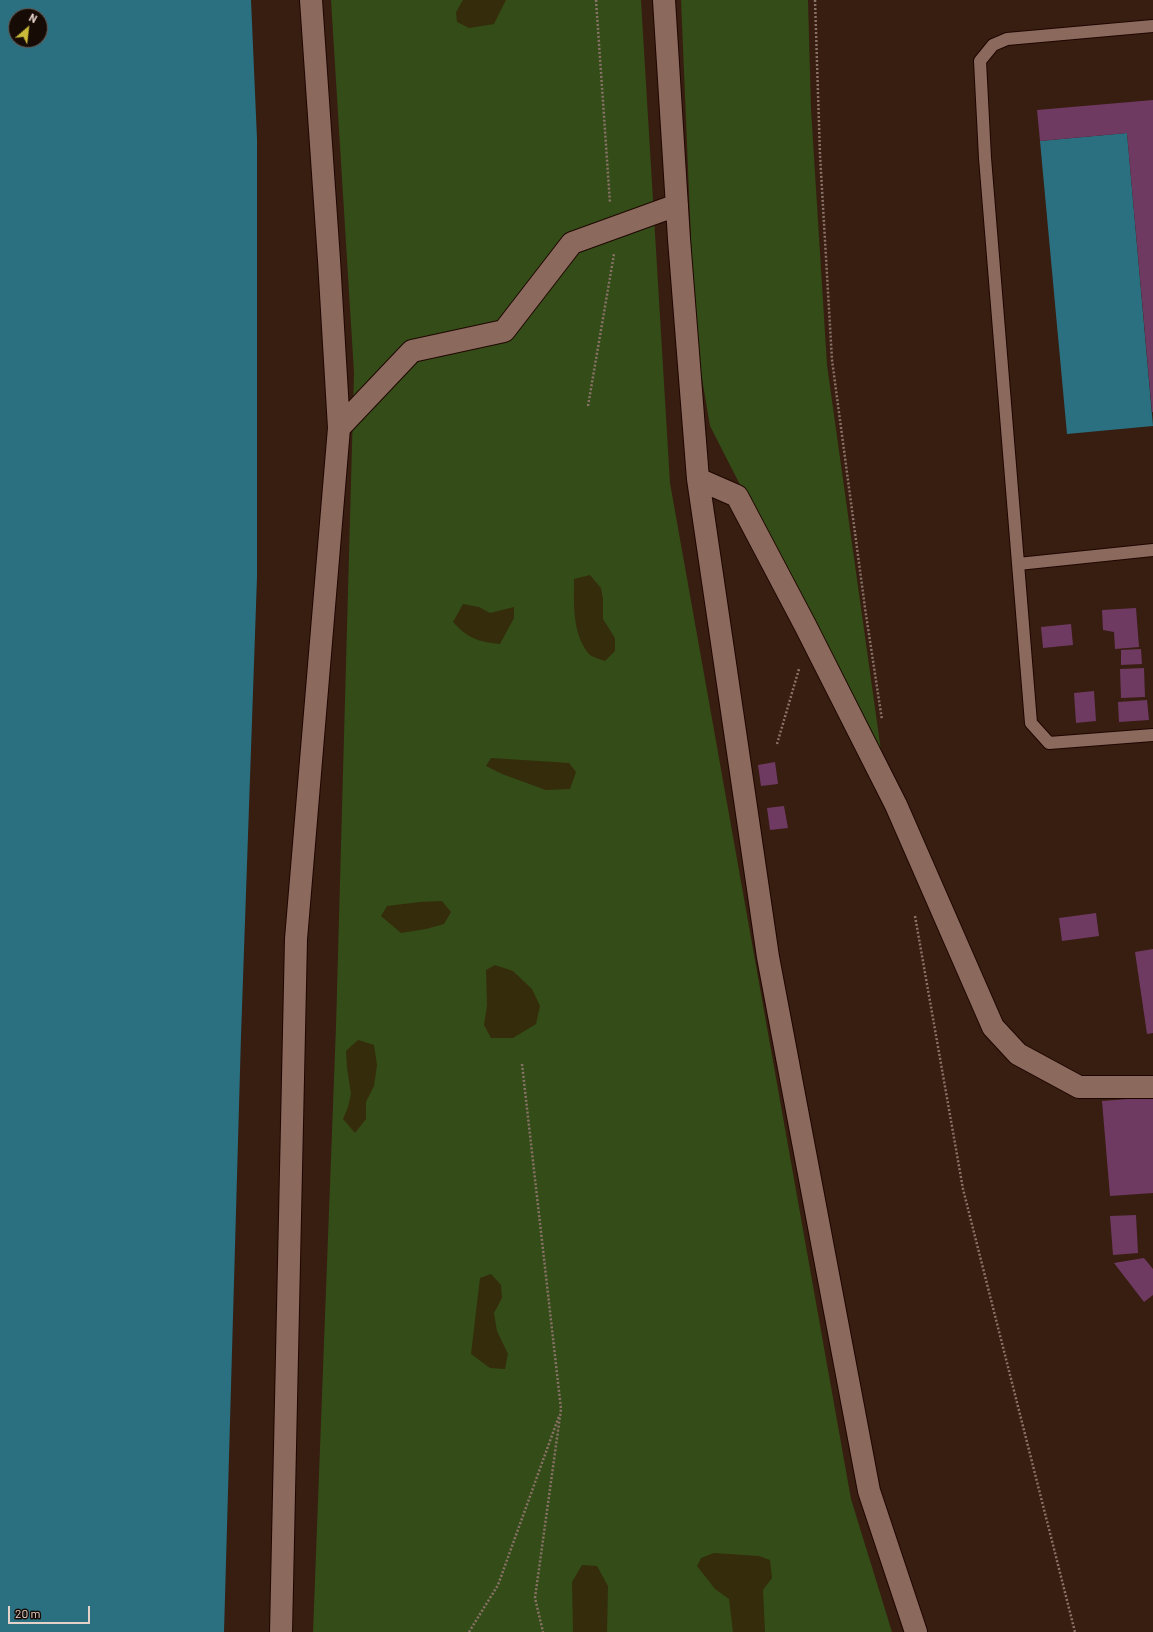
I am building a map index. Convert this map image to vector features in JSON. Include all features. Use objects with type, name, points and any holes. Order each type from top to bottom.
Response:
[{"type":"street","points":[[281,1632],[296,939],[339,428],[329,260],[310,0]]},
{"type":"street","points":[[664,0],[677,205],[698,479],[768,958],[869,1491],[916,1632]]},
{"type":"street","points":[[339,428],[412,351],[504,331],[572,243],[677,205]]},
{"type":"street","points":[[698,479],[737,496],[810,634],[896,805],[993,1027],[1018,1054],[1079,1088],[1153,1086]]},
{"type":"lane","points":[[1153,26],[1007,40],[993,45],[980,61],[985,158],[1031,723],[1048,743],[1153,735]]},
{"type":"lane","points":[[1018,564],[1153,550]]},
{"type":"path","points":[[815,0],[820,155],[832,360],[865,608],[884,726]]},
{"type":"path","points":[[777,744],[810,634]]},
{"type":"path","points":[[915,915],[963,1190],[1075,1632]]},
{"type":"path","points":[[522,1064],[561,1410],[535,1598],[543,1632]]},
{"type":"path","points":[[469,1632],[498,1585],[561,1410]]},
{"type":"green space","points":[[331,0],[641,0],[670,483],[851,1499],[892,1632],[313,1632],[336,1026],[354,373]]},
{"type":"green space","points":[[681,0],[808,0],[811,109],[827,365],[883,765],[710,426],[695,337]]},
{"type":"sand","points":[[463,0],[506,0],[494,24],[469,28],[457,22],[456,12]]},
{"type":"sand","points":[[590,575],[601,588],[603,599],[603,619],[615,638],[615,651],[605,661],[593,657],[588,653],[579,636],[575,618],[574,579]]},
{"type":"sand","points":[[463,604],[479,607],[490,613],[514,607],[514,618],[500,644],[474,638],[463,632],[453,622]]},
{"type":"sand","points":[[491,758],[569,763],[576,772],[570,789],[546,790],[502,774],[486,766]]},
{"type":"sand","points":[[442,901],[451,912],[444,924],[426,929],[401,933],[381,916],[387,906]]},
{"type":"sand","points":[[495,965],[513,971],[532,989],[540,1006],[536,1024],[513,1038],[491,1038],[484,1025],[487,1005],[486,970]]},
{"type":"sand","points":[[358,1040],[374,1045],[377,1065],[374,1086],[366,1102],[366,1119],[355,1133],[343,1119],[351,1094],[346,1051]]},
{"type":"sand","points":[[491,1274],[501,1285],[502,1298],[494,1313],[497,1331],[508,1354],[505,1369],[490,1368],[471,1354],[480,1278]]},
{"type":"sand","points":[[714,1553],[759,1556],[770,1560],[772,1578],[763,1590],[765,1632],[733,1632],[729,1599],[715,1589],[697,1566],[701,1558]]},
{"type":"sand","points":[[582,1565],[597,1566],[608,1586],[607,1632],[573,1632],[572,1582]]},
{"type":"water","points":[[0,0],[251,0],[257,139],[257,577],[241,1036],[224,1632],[0,1632]]},
{"type":"water","points":[[1127,133],[1153,426],[1067,434],[1040,141]]},
{"type":"building","points":[[1153,100],[1152,412],[1127,133],[1040,141],[1037,110]]},
{"type":"building","points":[[1136,608],[1139,647],[1115,649],[1114,632],[1103,630],[1102,610]]},
{"type":"building","points":[[1071,624],[1073,645],[1043,648],[1041,627]]},
{"type":"building","points":[[1141,649],[1142,664],[1121,665],[1121,650]]},
{"type":"building","points":[[1144,668],[1145,697],[1121,698],[1120,669]]},
{"type":"building","points":[[1094,691],[1096,721],[1076,723],[1074,693]]},
{"type":"building","points":[[1147,700],[1149,720],[1119,722],[1118,702]]},
{"type":"building","points":[[775,762],[778,784],[761,786],[758,765]]},
{"type":"building","points":[[784,806],[788,828],[770,830],[767,808]]},
{"type":"building","points":[[1096,913],[1099,936],[1062,941],[1059,918]]},
{"type":"building","points":[[1153,949],[1153,1033],[1147,1034],[1135,952]]},
{"type":"building","points":[[1153,1097],[1153,1193],[1110,1196],[1102,1101]]},
{"type":"building","points":[[1136,1215],[1138,1253],[1113,1255],[1110,1216]]},
{"type":"building","points":[[1144,1258],[1153,1269],[1153,1295],[1144,1302],[1114,1263]]}]
